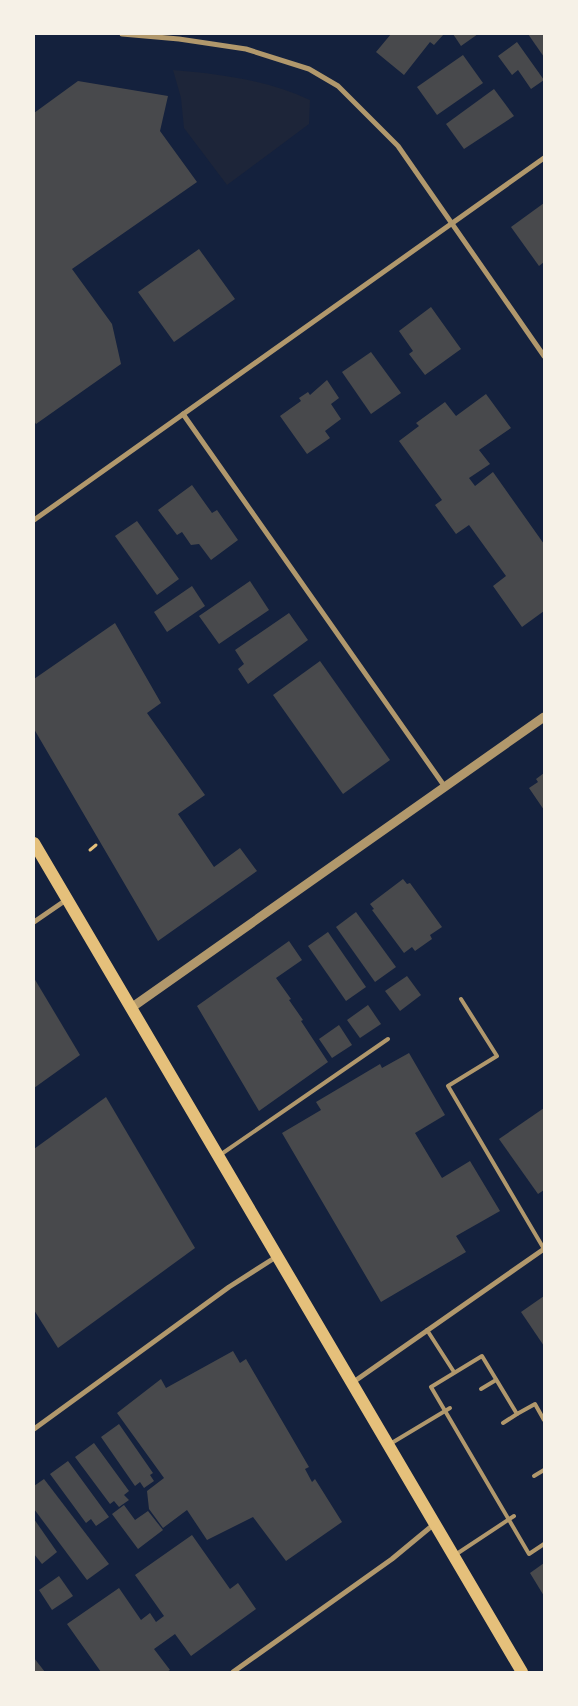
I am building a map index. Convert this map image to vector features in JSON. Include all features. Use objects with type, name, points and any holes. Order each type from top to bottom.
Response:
[{"type":"main road","points":[[34,843],[522,1672]]},
{"type":"street","points":[[122,34],[179,39],[246,49],[309,69],[338,86],[398,146],[544,356]]},
{"type":"street","points":[[34,520],[544,158]]},
{"type":"street","points":[[183,414],[445,787]]},
{"type":"street","points":[[131,1008],[544,717]]},
{"type":"street","points":[[34,922],[66,899]]},
{"type":"street","points":[[351,1383],[544,1249]]},
{"type":"street","points":[[34,1430],[229,1287],[276,1256]]},
{"type":"street","points":[[232,1672],[392,1559],[434,1524]]},
{"type":"lane","points":[[461,999],[497,1056],[448,1086],[544,1249]]},
{"type":"lane","points":[[218,1156],[388,1039]]},
{"type":"lane","points":[[427,1330],[454,1372]]},
{"type":"lane","points":[[517,1414],[482,1356],[431,1386],[529,1554],[544,1544]]},
{"type":"lane","points":[[481,1389],[496,1380]]},
{"type":"lane","points":[[503,1423],[535,1404],[544,1420]]},
{"type":"lane","points":[[388,1446],[450,1408]]},
{"type":"lane","points":[[466,1446],[471,1443]]},
{"type":"lane","points":[[534,1476],[544,1470]]},
{"type":"lane","points":[[496,1499],[502,1496]]},
{"type":"lane","points":[[453,1556],[514,1516]]},
{"type":"path","points":[[90,850],[96,845]]},
{"type":"shaded area","points":[[173,70],[243,79],[293,93],[310,100],[309,124],[227,185],[184,128],[181,98]]},
{"type":"building","points":[[391,34],[444,34],[434,45],[430,42],[404,75],[376,52]]},
{"type":"building","points":[[453,34],[478,34],[461,46]]},
{"type":"building","points":[[528,34],[544,34],[544,57]]},
{"type":"building","points":[[517,42],[544,80],[531,89],[518,70],[512,75],[498,56]]},
{"type":"building","points":[[463,55],[483,83],[437,115],[417,87]]},
{"type":"building","points":[[78,81],[168,96],[160,131],[197,182],[72,269],[112,324],[121,364],[36,424],[34,421],[34,113]]},
{"type":"building","points":[[494,89],[514,116],[464,149],[446,124]]},
{"type":"building","points":[[544,203],[544,262],[539,266],[511,227]]},
{"type":"building","points":[[199,249],[235,299],[174,342],[138,292]]},
{"type":"building","points":[[431,307],[461,349],[425,375],[409,354],[413,351],[399,331]]},
{"type":"building","points":[[371,352],[401,393],[371,414],[342,372]]},
{"type":"building","points":[[327,380],[339,398],[331,404],[341,419],[325,431],[330,438],[307,454],[280,416],[301,401],[299,398],[308,392],[310,395]]},
{"type":"building","points":[[486,394],[511,428],[479,450],[490,464],[469,478],[475,486],[493,472],[544,544],[544,611],[522,627],[493,586],[506,576],[469,525],[456,534],[435,505],[442,500],[399,441],[419,426],[416,423],[445,402],[456,416]]},
{"type":"building","points":[[192,485],[212,513],[217,510],[238,540],[211,560],[199,544],[191,545],[182,532],[177,535],[158,510]]},
{"type":"building","points":[[137,521],[179,579],[157,595],[115,536]]},
{"type":"building","points":[[250,581],[269,610],[219,644],[199,616]]},
{"type":"building","points":[[192,586],[205,606],[167,632],[154,612]]},
{"type":"building","points":[[289,613],[308,640],[248,684],[238,669],[244,664],[235,650]]},
{"type":"building","points":[[115,623],[161,703],[147,713],[205,795],[178,814],[214,867],[240,848],[257,871],[158,941],[34,729],[34,679]]},
{"type":"building","points":[[320,661],[390,760],[343,794],[273,695]]},
{"type":"building","points":[[544,773],[544,810],[529,788],[538,782],[536,779]]},
{"type":"building","points":[[403,879],[407,884],[410,883],[442,927],[430,935],[432,939],[415,951],[412,947],[404,953],[372,910],[374,909],[370,904]]},
{"type":"building","points":[[356,912],[396,967],[375,982],[336,927]]},
{"type":"building","points":[[328,932],[366,987],[346,1001],[308,946]]},
{"type":"building","points":[[289,941],[302,960],[276,978],[291,999],[289,1000],[303,1020],[301,1021],[328,1062],[259,1111],[197,1006]]},
{"type":"building","points":[[407,976],[421,995],[400,1011],[385,991]]},
{"type":"building","points":[[34,978],[80,1055],[34,1088]]},
{"type":"building","points":[[368,1005],[381,1024],[360,1038],[347,1020]]},
{"type":"building","points":[[339,1025],[352,1045],[332,1058],[319,1039]]},
{"type":"building","points":[[409,1053],[445,1115],[415,1133],[442,1178],[470,1161],[500,1211],[456,1236],[466,1252],[381,1302],[282,1133],[321,1110],[316,1102],[380,1064],[382,1068]]},
{"type":"building","points":[[106,1097],[195,1248],[58,1348],[34,1310],[34,1149]]},
{"type":"building","points":[[544,1108],[544,1190],[538,1194],[499,1139]]},
{"type":"building","points":[[544,1296],[544,1346],[521,1312]]},
{"type":"building","points":[[233,1351],[240,1363],[246,1359],[309,1467],[305,1469],[312,1482],[315,1479],[342,1522],[286,1561],[253,1517],[207,1540],[187,1510],[163,1528],[149,1509],[147,1491],[164,1478],[117,1413],[161,1379],[166,1388]]},
{"type":"building","points":[[119,1424],[153,1473],[150,1475],[154,1481],[144,1488],[140,1482],[135,1486],[101,1437]]},
{"type":"building","points":[[94,1443],[129,1491],[124,1495],[129,1500],[119,1507],[114,1501],[110,1504],[75,1457]]},
{"type":"building","points":[[68,1461],[109,1517],[96,1526],[91,1519],[86,1523],[50,1474]]},
{"type":"building","points":[[44,1479],[109,1564],[87,1580],[34,1509],[34,1486]]},
{"type":"building","points":[[124,1505],[135,1520],[148,1511],[163,1530],[138,1549],[112,1514]]},
{"type":"building","points":[[34,1519],[57,1552],[42,1564],[34,1554]]},
{"type":"building","points":[[192,1535],[230,1589],[238,1583],[256,1609],[191,1656],[175,1634],[154,1649],[170,1670],[167,1672],[101,1672],[67,1624],[119,1588],[141,1620],[150,1613],[156,1622],[164,1616],[135,1575]]},
{"type":"building","points":[[544,1563],[544,1596],[530,1573]]},
{"type":"building","points":[[59,1576],[73,1596],[52,1610],[39,1590]]},
{"type":"building","points":[[34,1658],[45,1672],[34,1672]]}]
